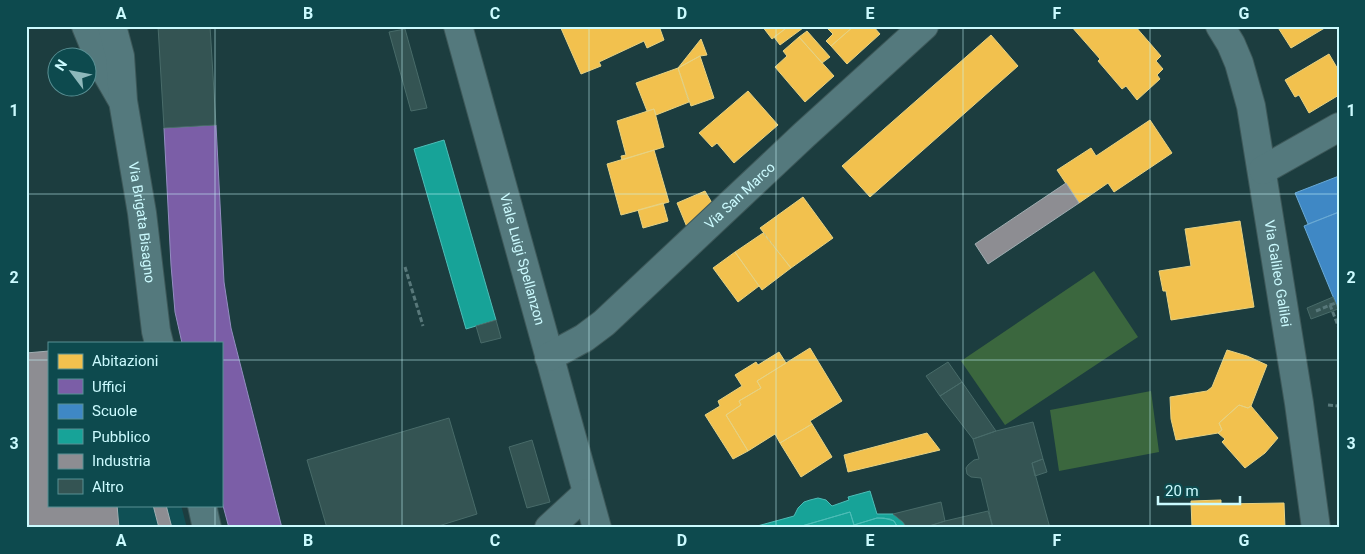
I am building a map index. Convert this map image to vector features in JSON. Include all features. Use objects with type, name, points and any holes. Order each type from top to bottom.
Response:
[{"type":"street","name":"Via Brigata Bisagno","points":[[86,26],[102,66],[124,101]]},
{"type":"street","name":"Via Brigata Bisagno","points":[[112,26],[120,56],[124,101],[142,213],[159,342]]},
{"type":"street","name":"Viale Luigi Spellanzon","points":[[458,26],[597,528]]},
{"type":"street","name":"Via San Marco","points":[[549,356],[584,338],[604,323],[804,134],[924,26]]},
{"type":"street","name":"Via Galileo Galilei","points":[[1220,26],[1240,63],[1251,106],[1298,393],[1316,528]]},
{"type":"street","points":[[1263,170],[1339,127]]},
{"type":"street","points":[[549,528],[587,493]]},
{"type":"street","points":[[202,506],[208,528]]},
{"type":"path","points":[[405,267],[423,326]]},
{"type":"path","points":[[1316,311],[1336,304]]},
{"type":"path","points":[[1330,305],[1339,328]]},
{"type":"path","points":[[1328,406],[1339,406]]},
{"type":"shaded area","points":[[48,506],[181,506],[187,528],[26,528]]},
{"type":"green space","points":[[1094,271],[1138,337],[1005,425],[961,361]]},
{"type":"green space","points":[[1151,391],[1159,452],[1059,471],[1050,410]]},
{"type":"building: Abitazioni","points":[[560,26],[659,26],[664,40],[647,48],[644,41],[599,62],[601,66],[581,74]]},
{"type":"building: Abitazioni","points":[[762,26],[789,26],[772,39]]},
{"type":"building: Abitazioni","points":[[789,26],[802,26],[803,28],[780,45],[774,37]]},
{"type":"building: Abitazioni","points":[[829,26],[854,26],[831,46],[826,41],[833,34],[827,28]]},
{"type":"building: Abitazioni","points":[[854,26],[873,26],[880,34],[847,64],[831,46]]},
{"type":"building: Abitazioni","points":[[1071,26],[1135,26],[1161,56],[1156,61],[1163,69],[1157,75],[1160,79],[1137,100],[1126,86],[1122,89],[1098,61],[1100,59]]},
{"type":"building: Abitazioni","points":[[1277,26],[1328,26],[1291,48]]},
{"type":"building: Abitazioni","points":[[807,31],[830,57],[822,63],[799,37]]},
{"type":"building: Abitazioni","points":[[991,35],[1018,66],[870,197],[842,166]]},
{"type":"building: Abitazioni","points":[[799,37],[834,76],[805,102],[775,67],[787,56],[783,51]]},
{"type":"building: Abitazioni","points":[[701,39],[707,55],[700,56],[678,68]]},
{"type":"building: Abitazioni","points":[[1329,54],[1339,71],[1339,95],[1309,113],[1299,95],[1295,97],[1285,80]]},
{"type":"building: Abitazioni","points":[[700,56],[714,98],[691,106],[678,68]]},
{"type":"building: Abitazioni","points":[[678,68],[689,102],[656,115],[654,109],[647,111],[636,83]]},
{"type":"building: Abitazioni","points":[[748,91],[778,125],[734,163],[717,143],[712,147],[699,133]]},
{"type":"building: Abitazioni","points":[[654,109],[664,147],[622,160],[621,156],[626,155],[617,121]]},
{"type":"building: Abitazioni","points":[[1150,120],[1172,153],[1114,192],[1108,183],[1079,203],[1057,170],[1091,148],[1096,156]]},
{"type":"building: Abitazioni","points":[[654,150],[669,202],[621,215],[607,164]]},
{"type":"building: Abitazioni","points":[[705,191],[715,208],[689,232],[677,203]]},
{"type":"building: Abitazioni","points":[[803,197],[833,238],[791,268],[760,228]]},
{"type":"building: Abitazioni","points":[[663,203],[668,221],[643,228],[638,210]]},
{"type":"building: Abitazioni","points":[[1240,221],[1254,307],[1171,320],[1166,291],[1163,291],[1159,271],[1191,266],[1185,229]]},
{"type":"building: Abitazioni","points":[[763,233],[791,268],[762,290],[735,252]]},
{"type":"building: Abitazioni","points":[[735,252],[759,286],[738,302],[713,268]]},
{"type":"building: Abitazioni","points":[[810,348],[842,401],[810,421],[812,424],[780,443],[775,434],[748,451],[726,415],[741,405],[739,401],[761,388],[757,381]]},
{"type":"building: Abitazioni","points":[[1227,350],[1267,365],[1251,406],[1248,408],[1239,405],[1219,423],[1222,430],[1218,433],[1176,440],[1171,419],[1170,397],[1207,391],[1212,387]]},
{"type":"building: Abitazioni","points":[[779,352],[786,363],[757,381],[761,388],[739,401],[741,405],[726,415],[748,451],[733,459],[705,415],[720,406],[718,401],[742,386],[735,375],[756,362],[758,365]]},
{"type":"building: Abitazioni","points":[[1239,405],[1248,408],[1251,406],[1278,438],[1265,453],[1245,468],[1222,442],[1225,439],[1218,433],[1222,430],[1219,423]]},
{"type":"building: Abitazioni","points":[[812,424],[832,457],[801,477],[780,443]]},
{"type":"building: Abitazioni","points":[[927,433],[940,450],[848,472],[844,455]]},
{"type":"building: Abitazioni","points":[[1221,500],[1221,504],[1284,503],[1285,528],[1192,528],[1191,501]]},
{"type":"building: Uffici","points":[[216,125],[224,282],[231,328],[282,528],[229,528],[222,502],[222,342],[182,342],[175,312],[171,265],[164,128]]},
{"type":"building: Scuole","points":[[1339,176],[1339,212],[1308,224],[1295,193]]},
{"type":"building: Scuole","points":[[1339,212],[1339,311],[1304,226]]},
{"type":"building: Pubblico","points":[[444,140],[496,320],[466,329],[414,149]]},
{"type":"building: Pubblico","points":[[870,491],[877,514],[893,514],[907,528],[898,528],[894,521],[884,518],[877,518],[854,525],[850,512],[795,528],[750,528],[794,516],[804,502],[810,500],[818,498],[826,500],[832,506],[849,500],[848,497]]},
{"type":"building: Pubblico","points":[[850,512],[855,528],[795,528]]},
{"type":"building: Pubblico","points":[[877,518],[890,519],[894,521],[898,528],[855,528],[854,525]]},
{"type":"building: Industria","points":[[1066,183],[1079,203],[988,264],[975,244]]},
{"type":"building: Industria","points":[[48,351],[48,506],[117,506],[119,528],[26,528],[26,353]]},
{"type":"building: Industria","points":[[153,506],[166,506],[172,528],[159,528]]},
{"type":"building: Altro","points":[[158,26],[210,26],[216,125],[164,128]]},
{"type":"building: Altro","points":[[405,29],[427,108],[411,111],[389,32]]},
{"type":"building: Altro","points":[[1333,297],[1338,309],[1311,319],[1307,308]]},
{"type":"building: Altro","points":[[496,320],[501,338],[481,343],[476,326]]},
{"type":"building: Altro","points":[[948,362],[962,382],[940,396],[926,376]]},
{"type":"building: Altro","points":[[962,382],[996,431],[973,439],[940,396]]},
{"type":"building: Altro","points":[[449,418],[477,514],[432,528],[327,528],[307,460]]},
{"type":"building: Altro","points":[[1033,422],[1043,459],[1032,463],[1050,528],[993,528],[981,478],[971,477],[967,474],[966,468],[968,465],[974,460],[979,459],[973,439]]},
{"type":"building: Altro","points":[[532,440],[550,502],[527,508],[509,447]]},
{"type":"building: Altro","points":[[1043,459],[1047,472],[1035,476],[1032,463]]},
{"type":"building: Altro","points":[[941,502],[945,521],[923,528],[907,528],[893,514]]},
{"type":"building: Altro","points":[[988,511],[993,528],[923,528],[945,521]]}]
